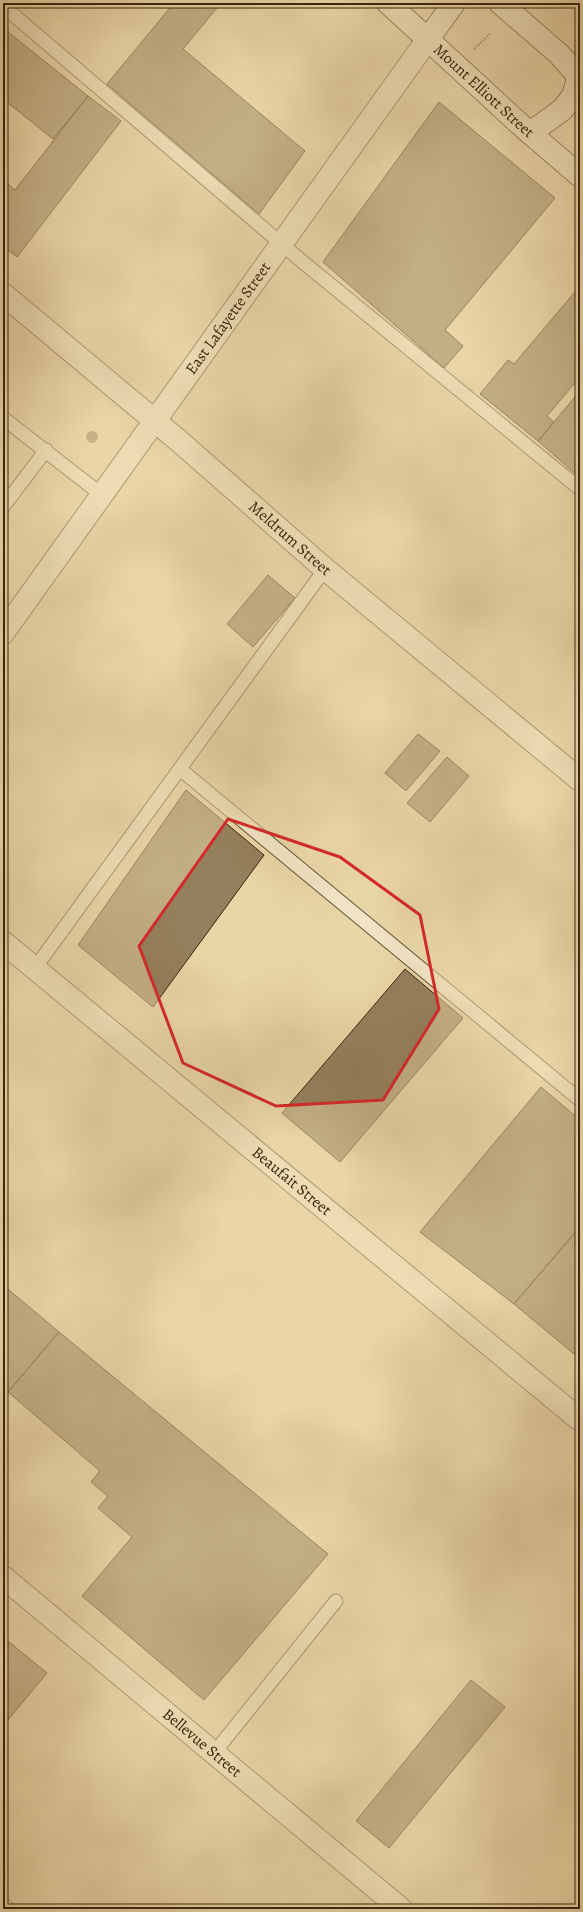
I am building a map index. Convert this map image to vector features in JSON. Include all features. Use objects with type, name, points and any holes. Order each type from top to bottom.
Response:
[{"type":"street","name":"Mount Elliott Street","points":[[388,3],[530,133],[580,176]]},
{"type":"street","name":"East Lafayette Street","points":[[3,633],[154,420],[454,3]]},
{"type":"street","points":[[500,3],[559,54],[579,77],[573,96],[562,110],[530,133]]},
{"type":"street","name":"Meldrum Street","points":[[3,294],[154,420],[325,569],[580,780]]},
{"type":"street","name":"Beaufait Street","points":[[3,942],[580,1420]]},
{"type":"street","name":"Bellevue Street","points":[[3,1577],[401,1909]]},
{"type":"lane","points":[[3,6],[281,244],[580,489]]},
{"type":"lane","points":[[3,418],[102,495]]},
{"type":"lane","points":[[3,507],[46,450]]},
{"type":"lane","points":[[35,968],[325,569]]},
{"type":"lane","points":[[180,769],[580,1100]]},
{"type":"lane","points":[[214,1753],[336,1601]]},
{"type":"lane","points":[[3,1904],[9,1909]]},
{"type":"path","points":[[473,49],[491,33]]},
{"type":"highlighted area","points":[[228,819],[340,857],[420,915],[439,1009],[383,1100],[276,1106],[183,1063],[139,946]]},
{"type":"building","points":[[174,3],[221,3],[183,49],[305,151],[259,214],[107,84]]},
{"type":"building","points":[[3,28],[88,96],[53,139],[3,99]]},
{"type":"building","points":[[88,96],[121,121],[17,257],[3,247],[3,180],[15,190]]},
{"type":"building","points":[[439,102],[555,198],[445,330],[463,346],[444,368],[323,262]]},
{"type":"building","points":[[580,286],[580,377],[547,416],[554,422],[538,441],[480,394],[508,360],[514,364]]},
{"type":"building","points":[[580,391],[580,478],[538,441]]},
{"type":"building","points":[[268,575],[295,598],[253,647],[227,624]]},
{"type":"building","points":[[418,734],[440,751],[406,791],[385,773]]},
{"type":"building","points":[[447,757],[469,776],[430,822],[407,803]]},
{"type":"building","points":[[186,790],[264,855],[153,1007],[78,945]]},
{"type":"building","points":[[405,969],[463,1018],[340,1162],[282,1113]]},
{"type":"building","points":[[541,1087],[580,1120],[580,1227],[514,1304],[420,1232]]},
{"type":"building","points":[[580,1227],[580,1359],[514,1304]]},
{"type":"building","points":[[3,1285],[59,1332],[3,1398]]},
{"type":"building","points":[[59,1332],[328,1554],[204,1700],[82,1596],[132,1537],[98,1508],[108,1496],[91,1482],[100,1471],[8,1392]]},
{"type":"building","points":[[3,1637],[47,1673],[3,1726]]},
{"type":"building","points":[[471,1680],[505,1707],[389,1848],[356,1821]]},
{"type":"building","points":[[580,1900],[580,1909],[572,1909]]}]
